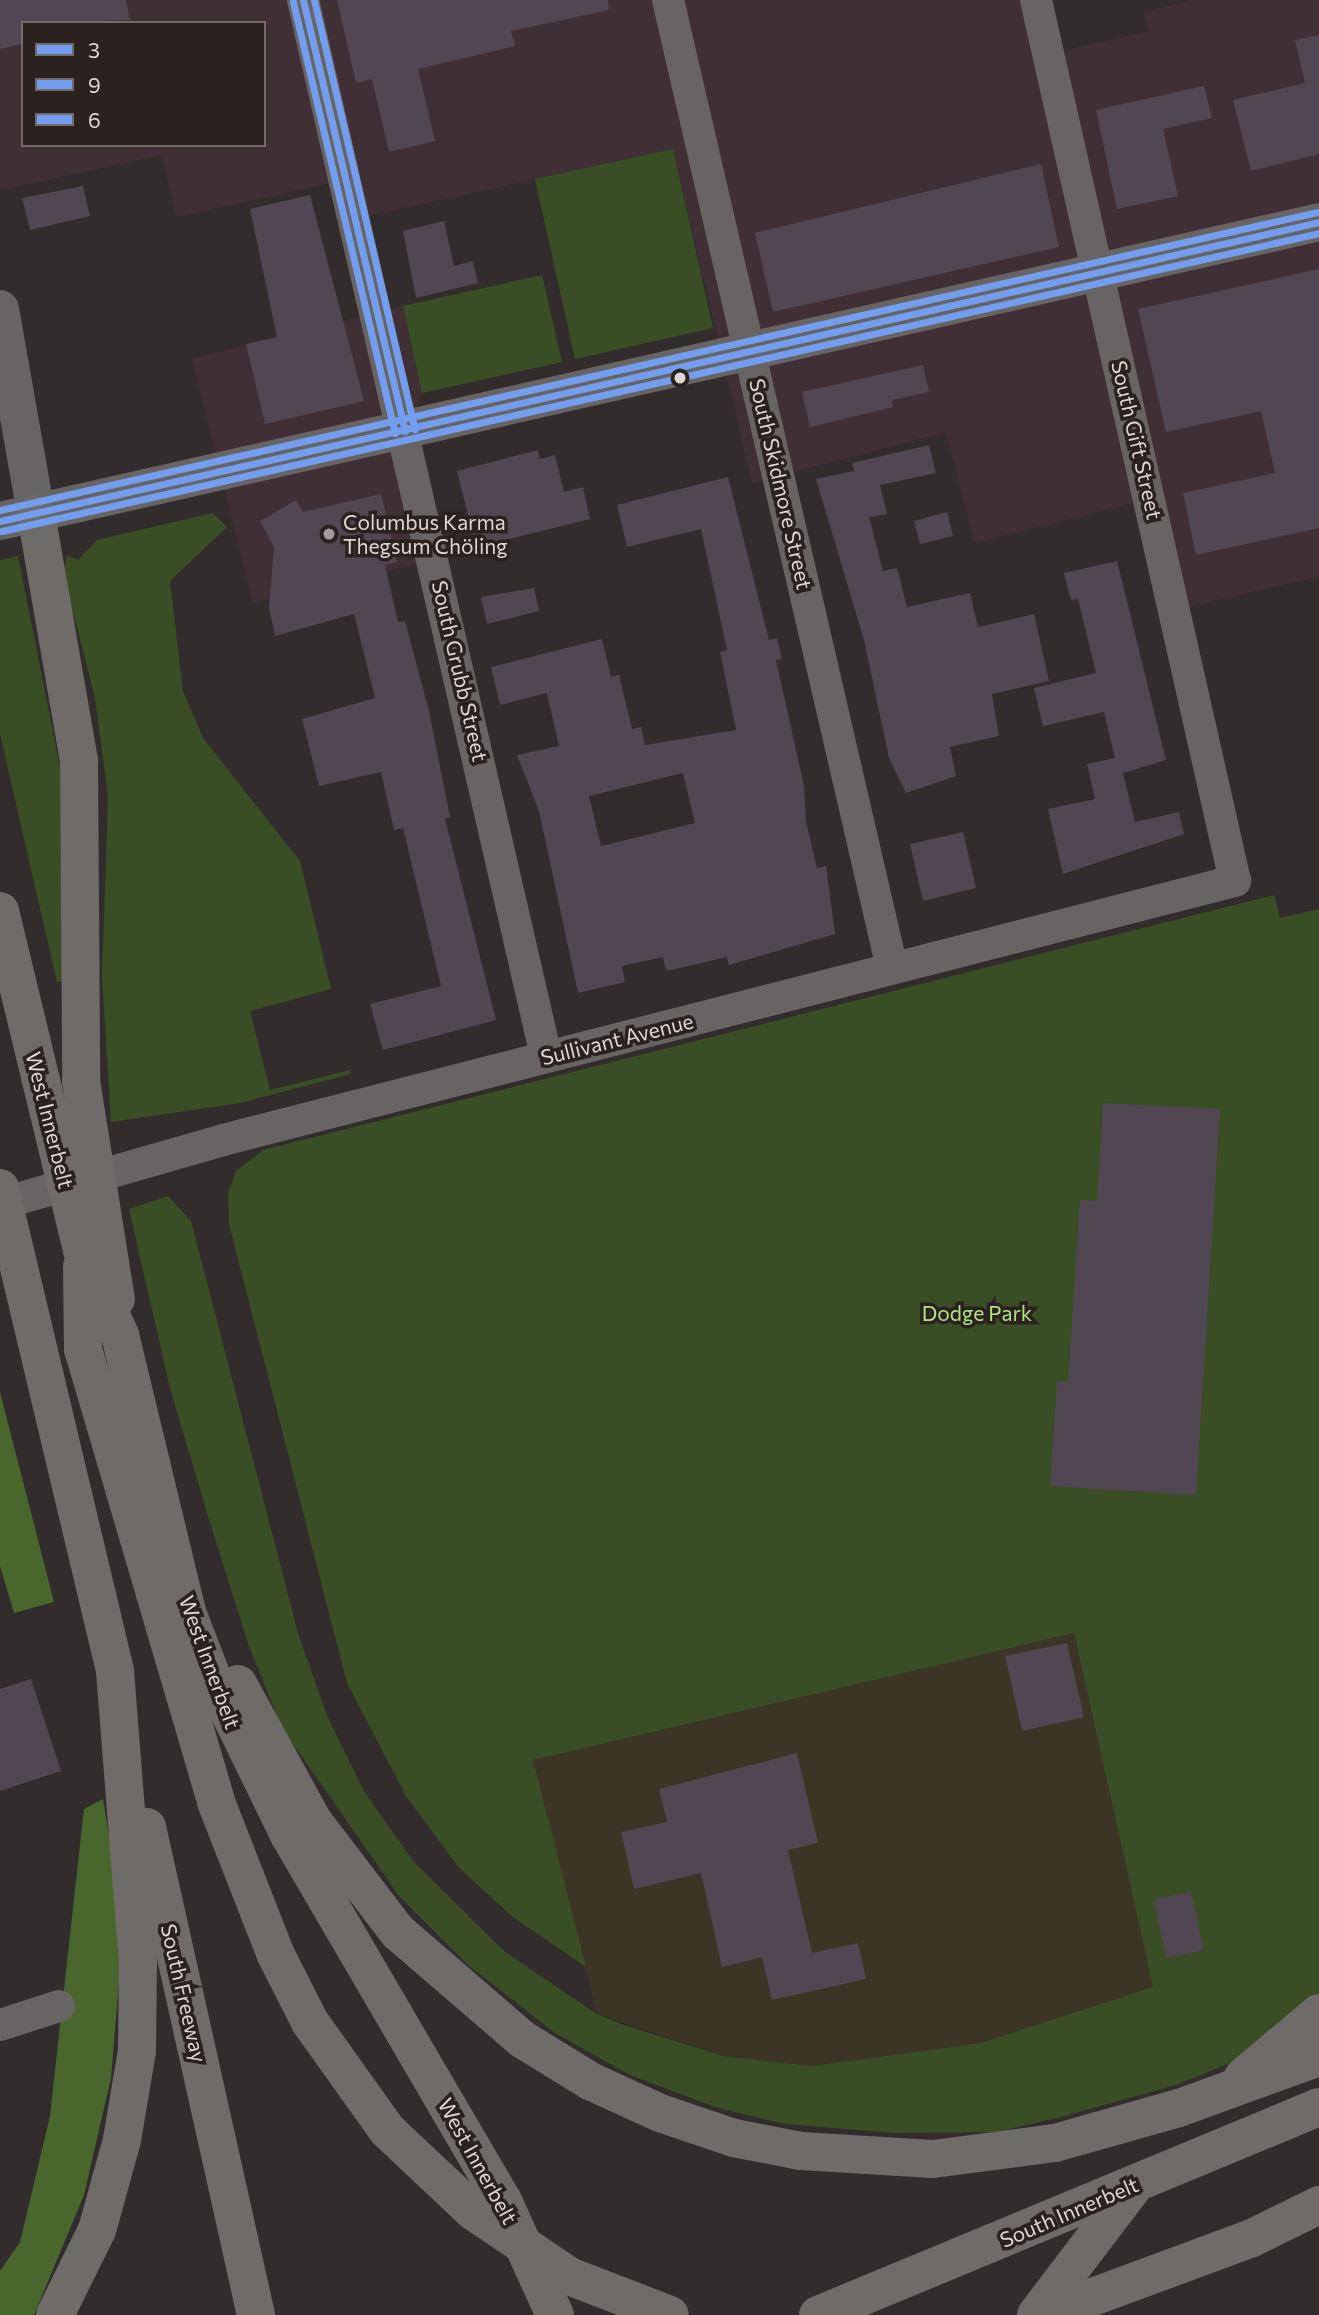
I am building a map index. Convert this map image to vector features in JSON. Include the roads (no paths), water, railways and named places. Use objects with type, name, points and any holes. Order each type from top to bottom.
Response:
[{"type":"highway","points":[[18,518],[79,760],[81,1081],[87,1230],[83,1349],[216,1802],[249,1890],[310,2022],[347,2078],[387,2130],[473,2211],[569,2276],[670,2315]]},
{"type":"highway","name":"West Innerbelt","points":[[0,911],[45,1093],[120,1335],[181,1584],[212,1677],[242,1747],[503,2202],[555,2315]]},
{"type":"highway","points":[[0,1188],[115,1671],[138,1965],[137,2051],[111,2185],[97,2230],[55,2315]]},
{"type":"highway","points":[[181,1584],[313,1821],[398,1932],[522,2039],[590,2081],[660,2113],[734,2138],[801,2151],[933,2159],[1055,2143],[1179,2108],[1319,2057]]},
{"type":"highway","name":"South Freeway","points":[[115,1671],[256,2315]]},
{"type":"highway","points":[[1036,2315],[1122,2200],[1186,2128],[1319,2013]]},
{"type":"highway","name":"South Innerbelt","points":[[818,2315],[1319,2107]]},
{"type":"highway","points":[[1044,2315],[1250,2239],[1319,2205]]},
{"type":"main road","points":[[0,309],[18,518],[751,354],[1319,222]]},
{"type":"street","name":"South Grubb Street","points":[[303,0],[405,431],[546,1056]]},
{"type":"street","name":"South Skidmore Street","points":[[668,0],[892,968]]},
{"type":"street","name":"South Gift Street","points":[[1036,0],[1235,881]]},
{"type":"street","name":"Sullivant Avenue","points":[[0,1203],[546,1056],[1235,881]]},
{"type":"street","points":[[0,2025],[59,2006]]},
{"type":"place","name":"Columbus Karma Thegsum Chöling","points":[[329,534]]},
{"type":"park label","name":"Dodge Park","points":[[977,1313]]}]
